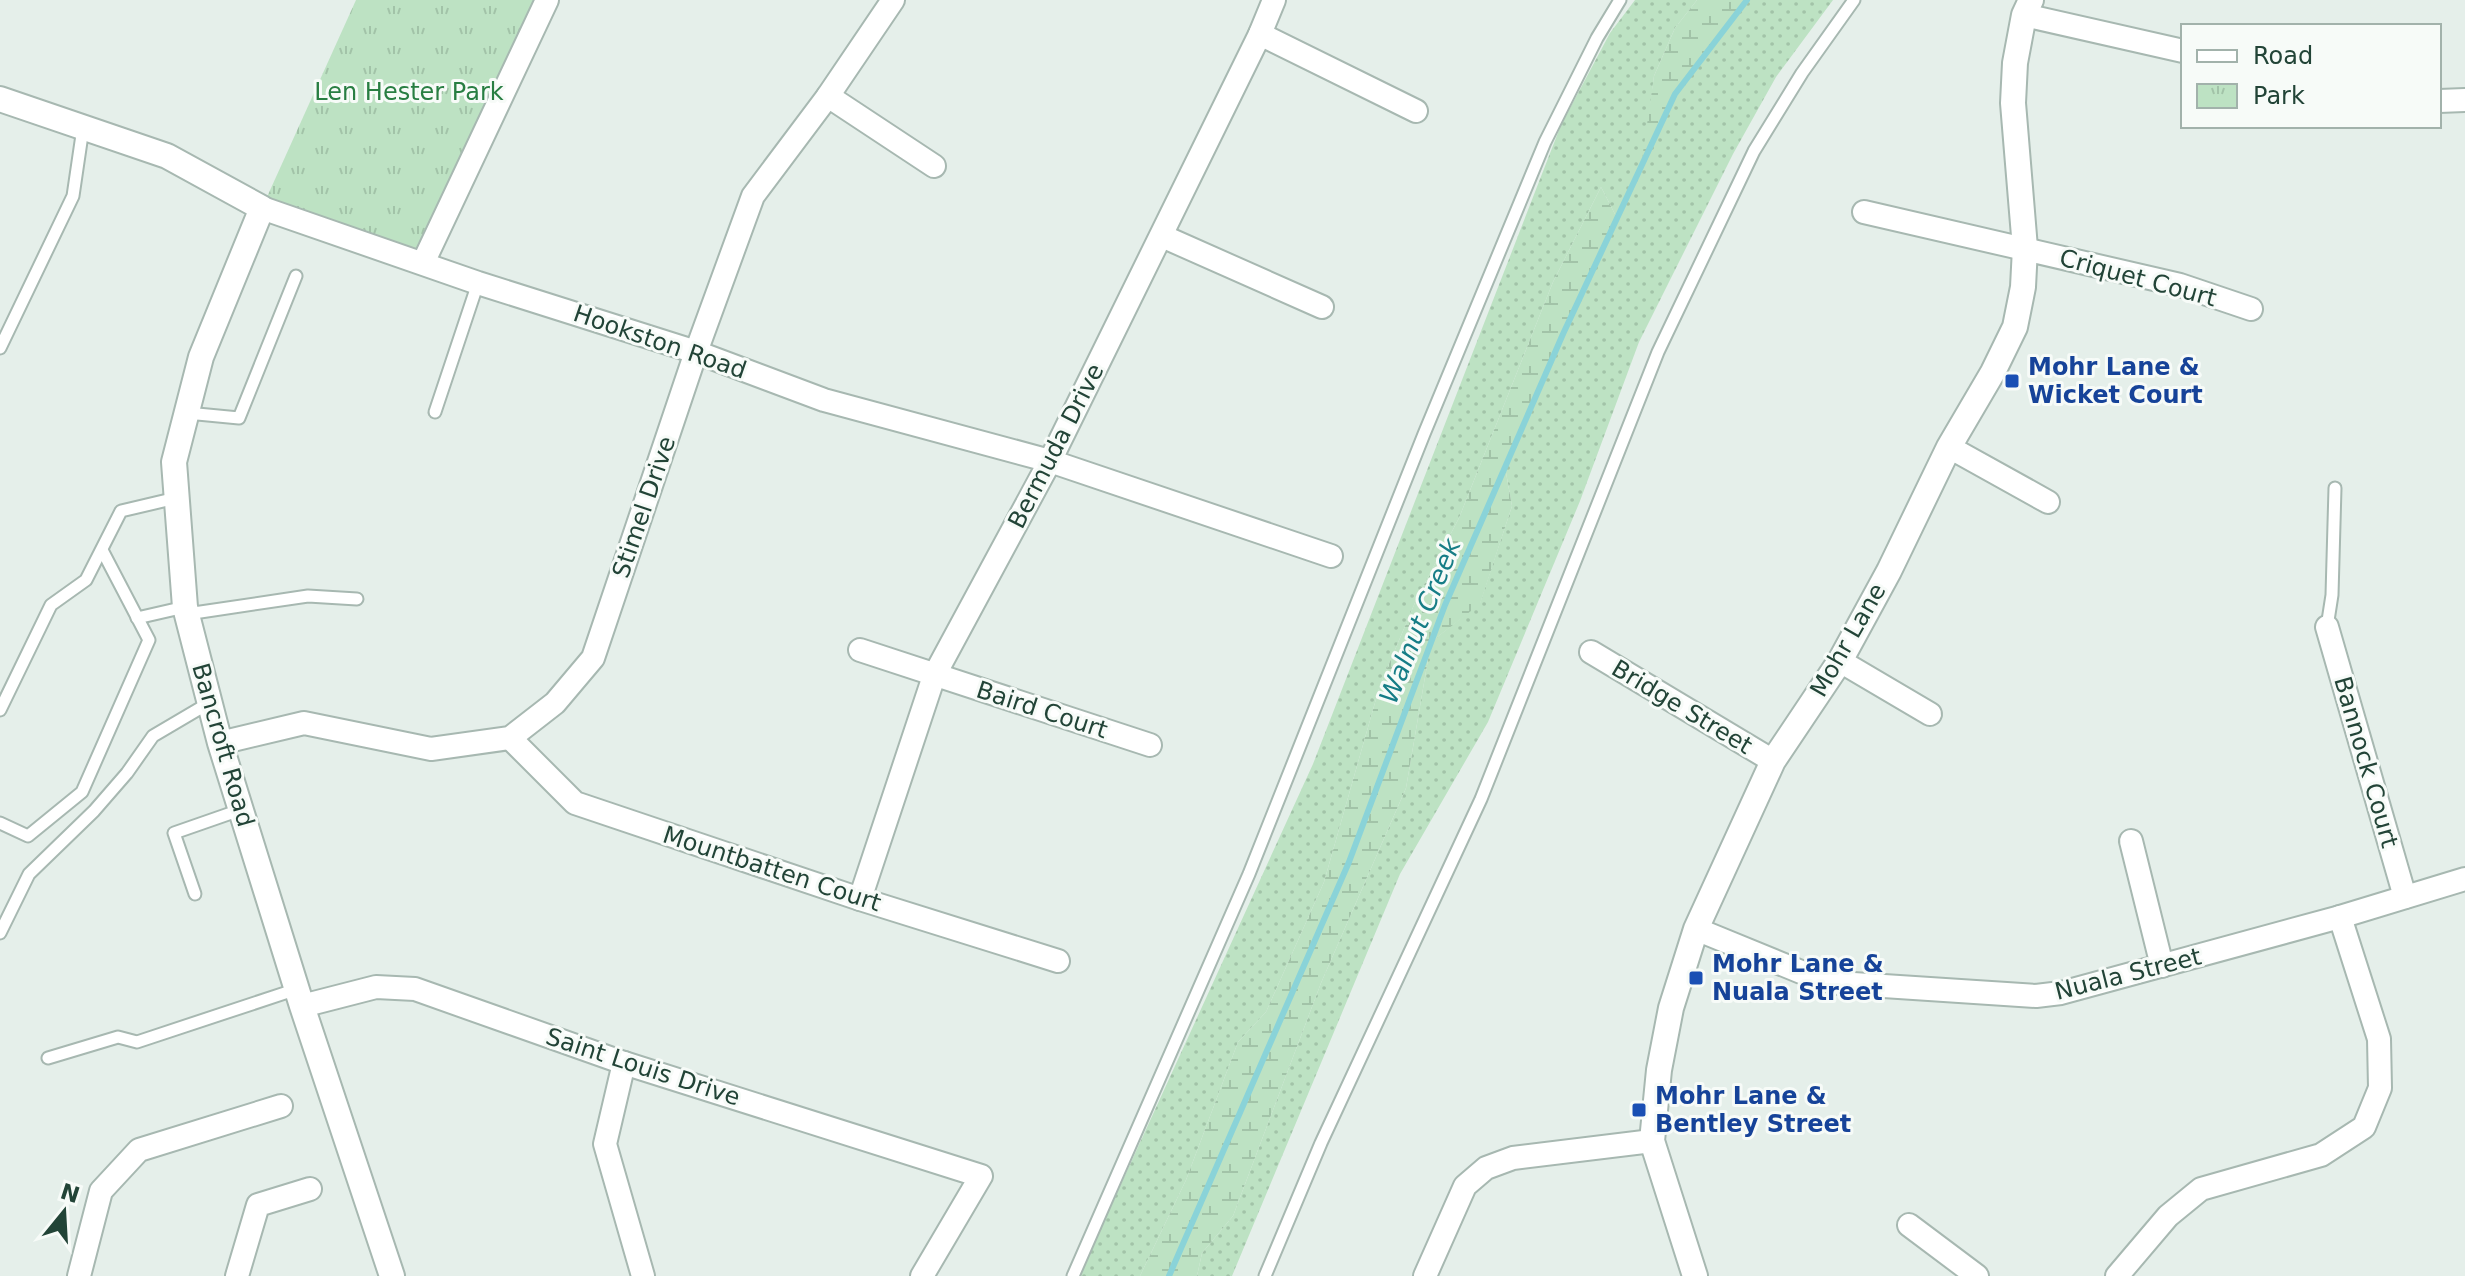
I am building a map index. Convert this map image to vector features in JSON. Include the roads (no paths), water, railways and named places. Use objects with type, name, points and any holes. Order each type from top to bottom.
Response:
[{"type":"street","points":[[423,263],[547,0]]},
{"type":"street","name":"Stimel Drive","points":[[220,743],[304,723],[431,749],[510,738],[555,703],[593,658],[696,352],[753,196],[828,96],[893,0]]},
{"type":"street","name":"Bermuda Drive","points":[[860,899],[934,676],[1050,461],[1162,236],[1274,0]]},
{"type":"street","points":[[2027,8],[2181,50]]},
{"type":"street","name":"Mohr Lane","points":[[1695,1276],[1652,1141],[1659,1070],[1671,1008],[1696,929],[1773,761],[1840,661],[1889,571],[1949,447],[1993,372],[2015,327],[2023,287],[2025,248],[2013,103],[2015,63],[2027,8]]},
{"type":"street","points":[[1260,34],[1416,111]]},
{"type":"street","points":[[828,96],[934,166]]},
{"type":"street","points":[[2441,101],[2465,100]]},
{"type":"street","name":"Hookston Road","points":[[2,106],[83,127],[167,156],[262,208],[478,283],[696,352],[824,400],[1050,461],[1331,556]]},
{"type":"street","name":"Bancroft Road","points":[[262,208],[201,357],[174,462],[186,610],[220,743],[392,1276]]},
{"type":"street","name":"Criquet Court","points":[[1864,212],[2180,285],[2251,309]]},
{"type":"street","points":[[1162,236],[1322,307]]},
{"type":"street","points":[[1949,447],[2048,502]]},
{"type":"street","name":"Bannock Court","points":[[2327,627],[2405,897]]},
{"type":"street","name":"Baird Court","points":[[860,650],[1150,745]]},
{"type":"street","name":"Bridge Street","points":[[1591,652],[1773,761]]},
{"type":"street","points":[[1840,661],[1930,714]]},
{"type":"street","name":"Mountbatten Court","points":[[510,738],[575,803],[860,899],[1058,961]]},
{"type":"street","points":[[2131,841],[2162,966]]},
{"type":"street","name":"Nuala Street","points":[[1696,929],[1806,974],[1838,983],[2036,996],[2082,988],[2465,879]]},
{"type":"street","points":[[2117,1276],[2168,1216],[2201,1189],[2321,1155],[2364,1127],[2380,1088],[2379,1039],[2340,917]]},
{"type":"street","name":"Saint Louis Drive","points":[[300,998],[376,987],[415,989],[624,1063],[981,1176],[922,1276]]},
{"type":"street","points":[[624,1063],[605,1144],[643,1276]]},
{"type":"street","points":[[79,1276],[101,1191],[139,1150],[281,1106]]},
{"type":"street","points":[[1425,1276],[1465,1186],[1486,1168],[1513,1158],[1652,1141]]},
{"type":"street","points":[[237,1276],[258,1205],[310,1189]]},
{"type":"street","points":[[1909,1225],[1977,1276]]},
{"type":"lane","points":[[1073,1276],[1259,848],[1424,434],[1545,142],[1585,60],[1620,0]]},
{"type":"lane","points":[[1265,1276],[1321,1143],[1481,799],[1658,352],[1754,151],[1802,73],[1854,0]]},
{"type":"lane","points":[[0,348],[73,196],[83,127]]},
{"type":"lane","points":[[187,413],[239,418],[296,276]]},
{"type":"lane","points":[[435,412],[478,283]]},
{"type":"lane","points":[[2327,627],[2332,595],[2335,488]]},
{"type":"lane","points":[[0,710],[51,605],[86,580],[121,511],[177,498]]},
{"type":"lane","points":[[0,823],[28,836],[82,792],[149,640],[102,550]]},
{"type":"lane","points":[[137,618],[308,596],[357,599]]},
{"type":"lane","points":[[0,933],[29,874],[94,811],[127,773],[153,736],[210,703]]},
{"type":"lane","points":[[195,894],[174,833],[241,810]]},
{"type":"lane","points":[[48,1058],[118,1037],[137,1042],[300,998]]},
{"type":"waterway","name":"Walnut Creek","points":[[1169,1276],[1349,862],[1445,605],[1563,334],[1675,94],[1747,0]]},
{"type":"place","name":"Mohr Lane & Wicket Court","points":[[2012,381]]},
{"type":"place","name":"Mohr Lane & Nuala Street","points":[[1696,978]]},
{"type":"place","name":"Mohr Lane & Bentley Street","points":[[1639,1110]]},
{"type":"park label","name":"Len Hester Park","points":[[409,92]]}]
